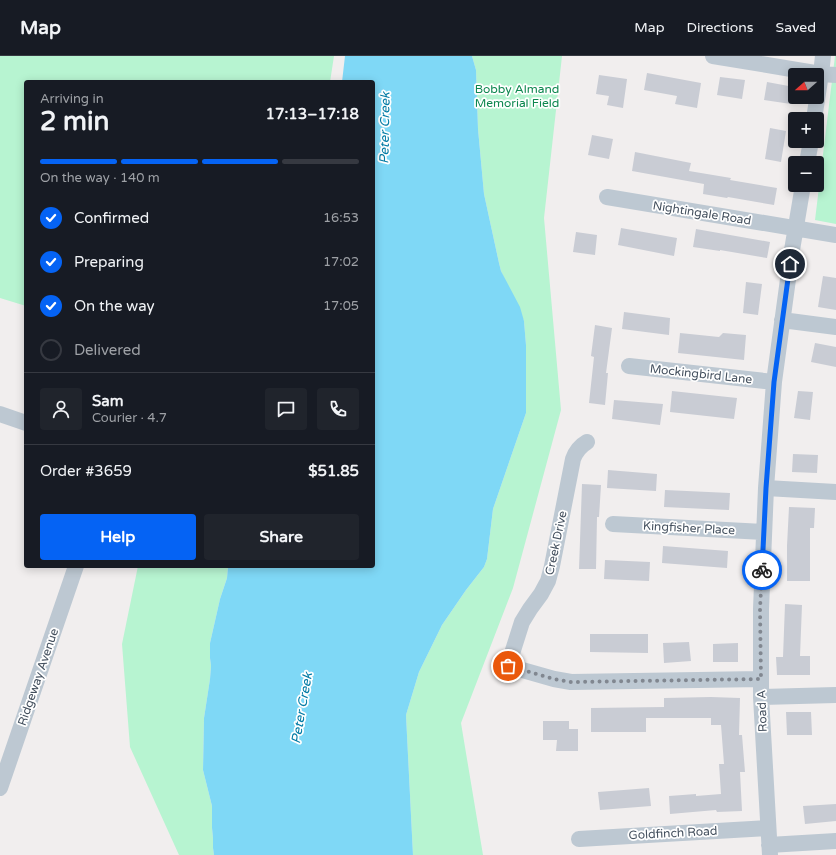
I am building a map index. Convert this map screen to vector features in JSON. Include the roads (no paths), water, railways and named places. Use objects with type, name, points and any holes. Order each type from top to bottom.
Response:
[{"type":"street","points":[[713,56],[829,74]]},
{"type":"street","points":[[816,112],[829,74],[823,56]]},
{"type":"street","name":"Road A","points":[[770,850],[761,697],[760,609],[766,488],[774,382],[792,250],[802,192]]},
{"type":"street","name":"Nightingale Road","points":[[608,197],[836,235]]},
{"type":"street","points":[[782,320],[836,328]]},
{"type":"street","name":"Mockingbird Lane","points":[[629,366],[774,382]]},
{"type":"street","points":[[0,414],[24,422]]},
{"type":"street","name":"Creek Drive","points":[[587,442],[575,453],[573,459],[548,581],[522,622],[508,666],[554,679],[571,682],[761,679]]},
{"type":"street","points":[[766,488],[836,492]]},
{"type":"street","name":"Kingfisher Place","points":[[614,524],[764,532]]},
{"type":"street","name":"Ridgeway Avenue","points":[[0,788],[75,568]]},
{"type":"street","points":[[761,697],[836,695]]},
{"type":"street","name":"Goldfinch Road","points":[[579,839],[768,828]]},
{"type":"street","points":[[770,850],[836,841]]},
{"type":"water","name":"Peter Creek","points":[[345,56],[472,56],[476,70],[478,129],[484,194],[501,271],[520,307],[524,321],[526,345],[526,413],[493,509],[487,559],[484,567],[442,625],[419,672],[406,715],[413,855],[214,855],[212,806],[203,770],[204,718],[210,679],[210,643],[220,599],[227,578],[228,568],[375,568],[375,80],[342,80]]},
{"type":"park label","name":"Bobby Almand Memorial Field","points":[[517,96]]}]
